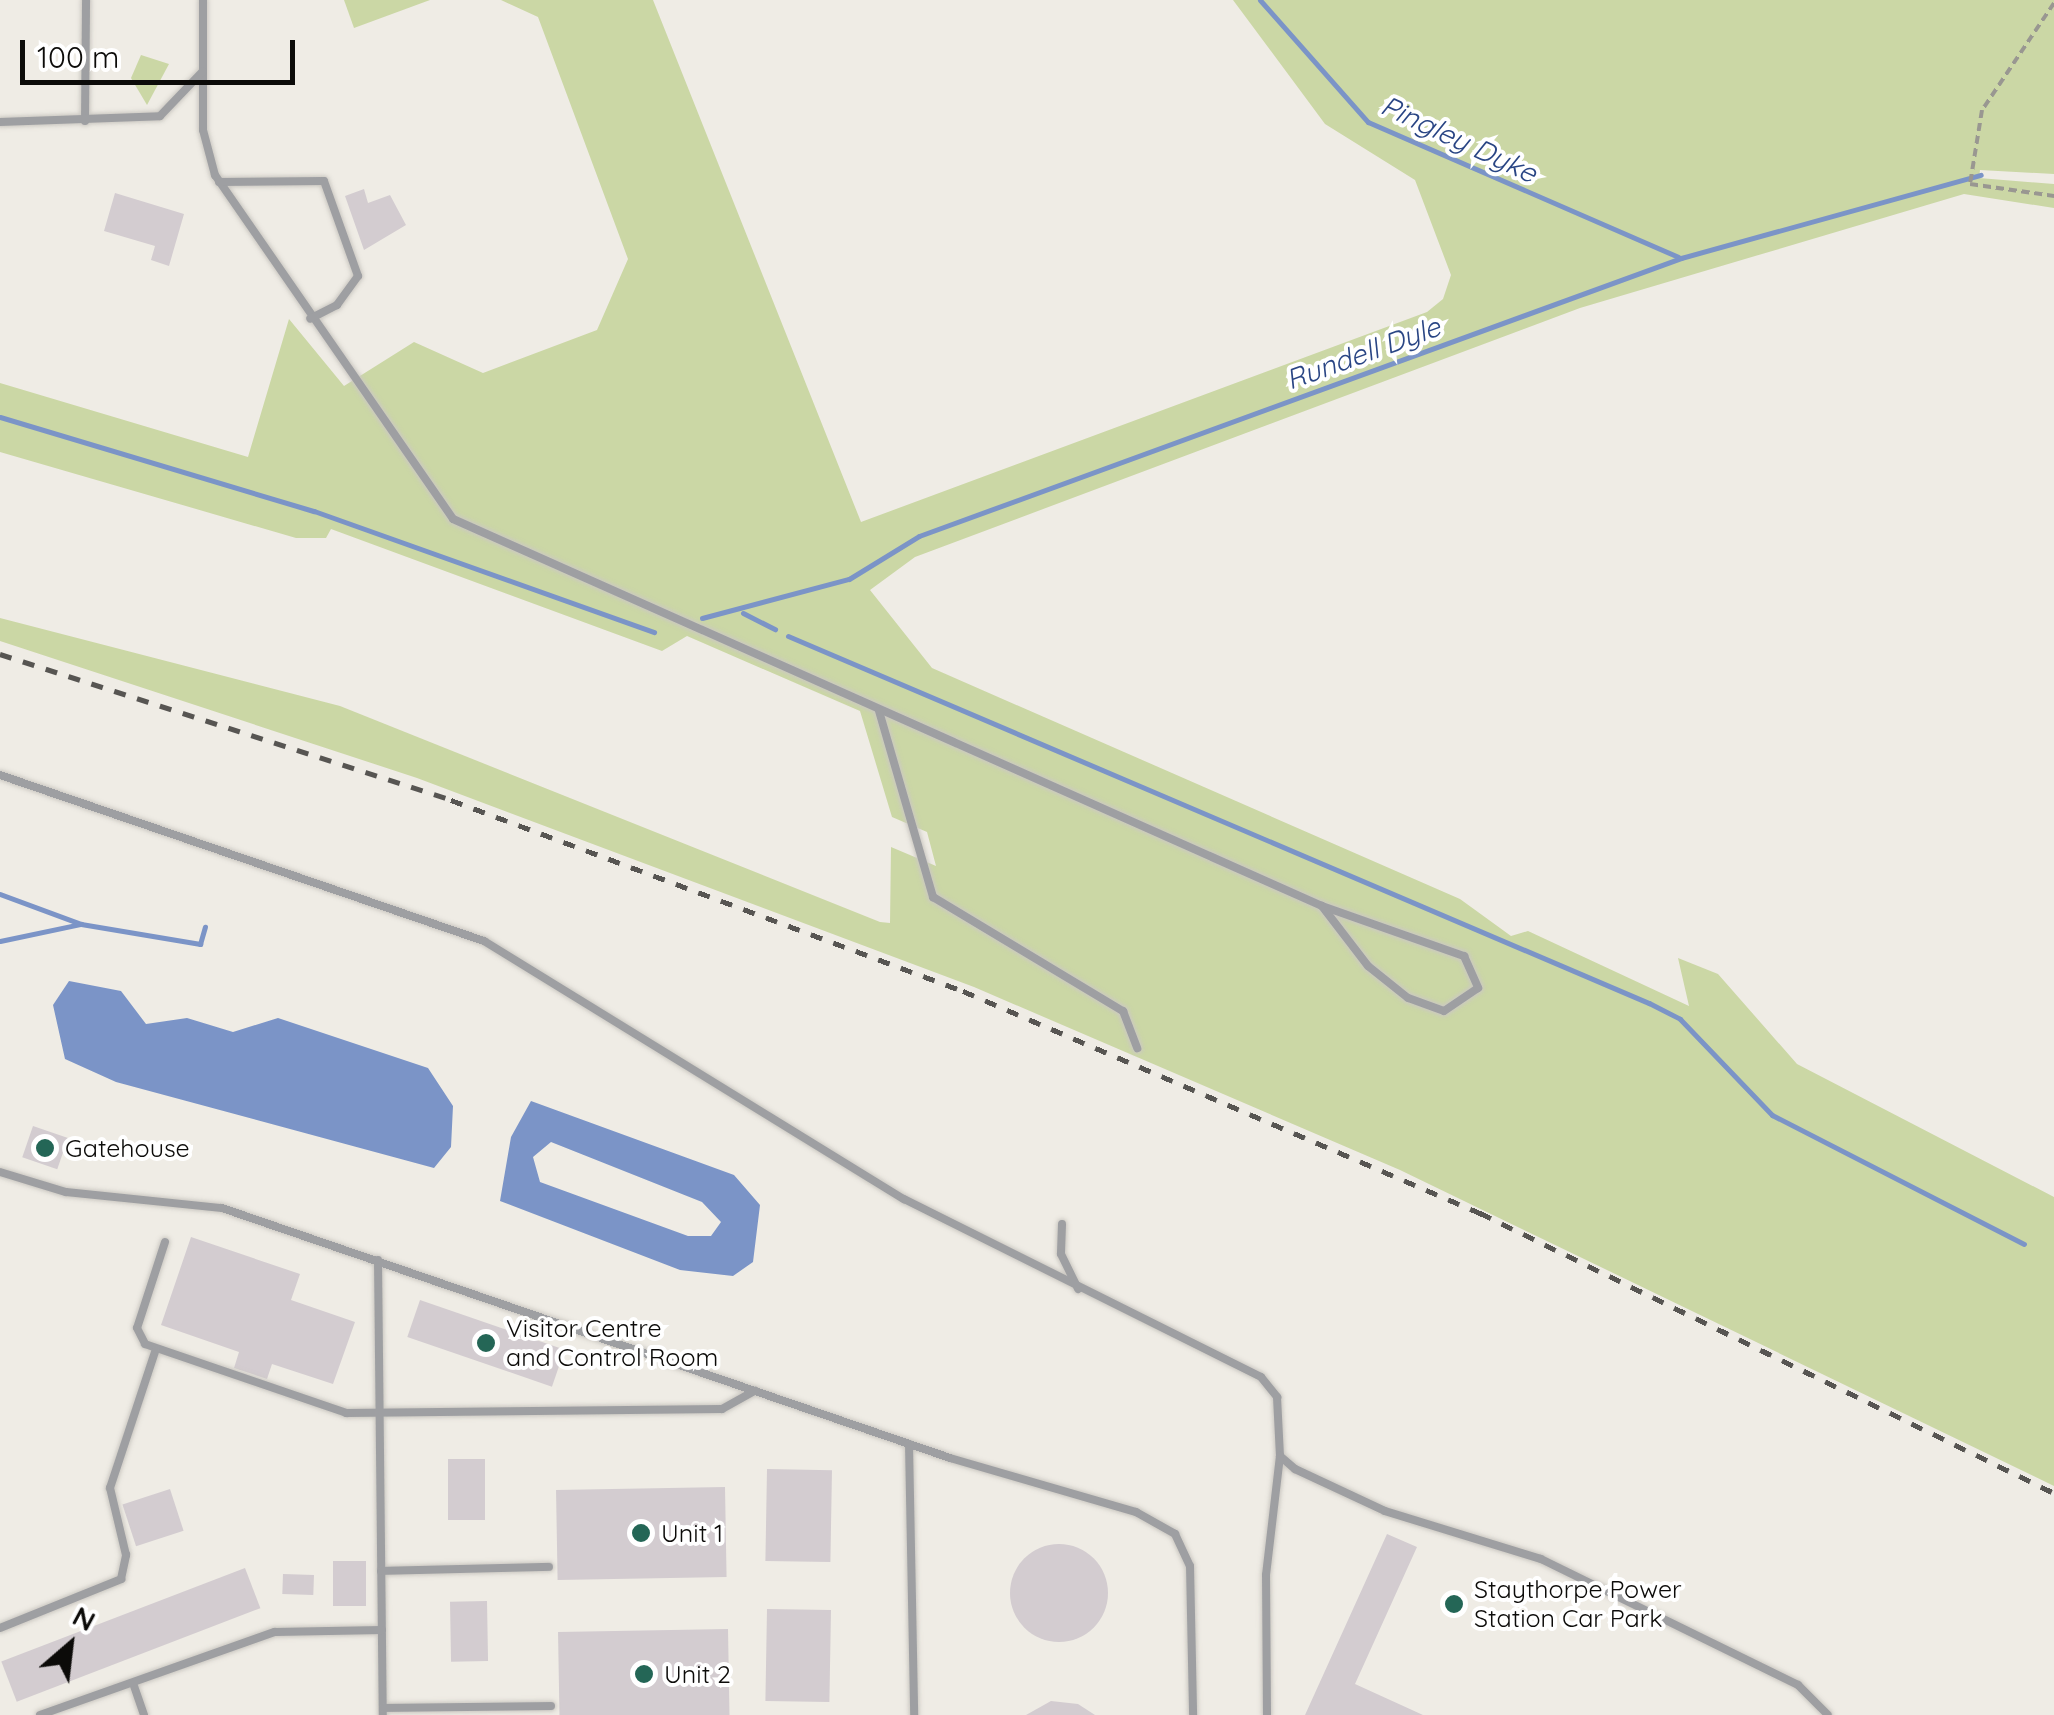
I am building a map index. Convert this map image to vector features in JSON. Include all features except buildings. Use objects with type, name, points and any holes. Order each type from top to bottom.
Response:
[{"type":"lane","points":[[85,121],[86,0]]},
{"type":"lane","points":[[203,0],[203,130],[220,182],[310,319],[453,519],[1322,906],[1464,956],[1478,988],[1444,1011],[1408,998],[1368,966],[1322,906]]},
{"type":"lane","points":[[0,122],[160,116],[203,71]]},
{"type":"lane","points":[[220,182],[324,181],[358,276],[337,305],[310,319]]},
{"type":"lane","points":[[879,711],[932,898],[1123,1011],[1138,1048]]},
{"type":"lane","points":[[0,775],[484,942],[904,1200],[1079,1291],[1260,1377],[1277,1397],[1280,1456],[1266,1575],[1267,1715]]},
{"type":"lane","points":[[0,1172],[66,1192],[209,1205],[909,1444],[1060,1486],[1175,1534],[1190,1566],[1193,1715]]},
{"type":"lane","points":[[1062,1224],[1061,1254],[1079,1291]]},
{"type":"lane","points":[[164,1242],[137,1328],[156,1350],[379,1416],[722,1410],[754,1391]]},
{"type":"lane","points":[[378,1260],[383,1712],[550,1706]]},
{"type":"lane","points":[[0,1628],[122,1579],[126,1555],[110,1488],[156,1350]]},
{"type":"lane","points":[[909,1444],[914,1715]]},
{"type":"lane","points":[[1280,1456],[1386,1511],[1541,1559],[1798,1685],[1828,1715]]},
{"type":"lane","points":[[381,1572],[549,1567]]},
{"type":"lane","points":[[40,1715],[276,1632],[382,1630]]},
{"type":"lane","points":[[133,1682],[144,1715]]},
{"type":"path","points":[[2054,3],[1982,110],[1970,168],[1970,184],[2054,196]]},
{"type":"green space","points":[[344,0],[430,0],[354,28]]},
{"type":"green space","points":[[501,0],[653,0],[861,522],[1427,312],[1443,299],[1451,275],[1415,180],[1325,124],[1233,0],[2054,0],[2054,174],[1980,170],[1979,178],[2054,184],[2054,208],[1964,194],[1580,308],[915,557],[870,590],[932,668],[1460,899],[1511,936],[1528,931],[1689,1006],[1678,958],[1718,974],[1797,1064],[2054,1197],[2054,1486],[1400,1170],[974,987],[417,778],[0,641],[0,618],[340,706],[880,922],[890,923],[891,847],[936,866],[927,832],[892,817],[860,711],[687,636],[662,651],[331,529],[326,538],[296,538],[0,452],[0,383],[248,457],[289,319],[344,386],[414,342],[483,373],[597,330],[628,259],[538,17]]},
{"type":"green space","points":[[141,55],[169,64],[147,105],[131,78]]},
{"type":"water","points":[[69,981],[121,991],[146,1024],[187,1018],[233,1032],[278,1018],[428,1068],[453,1106],[451,1147],[434,1168],[116,1082],[65,1059],[53,1005]]},
{"type":"water","points":[[531,1101],[734,1175],[760,1205],[753,1262],[733,1276],[680,1270],[500,1201],[511,1137]],"holes":[[[551,1142],[702,1202],[721,1222],[711,1236],[688,1236],[540,1182],[533,1157]]]},
{"type":"waterway","name":"Pingley Dyke","points":[[1260,0],[1368,122],[1678,257]]},
{"type":"waterway","name":"Rundell Dyle","points":[[702,618],[849,579],[919,536],[1681,258],[1981,175]]},
{"type":"waterway","points":[[0,417],[314,511],[654,632]]},
{"type":"waterway","points":[[743,613],[775,629]]},
{"type":"waterway","points":[[788,636],[1649,1003],[1680,1019],[1772,1115],[2024,1244]]},
{"type":"waterway","points":[[0,894],[81,924]]},
{"type":"waterway","points":[[0,941],[81,924],[200,944],[205,927]]},
{"type":"railway","points":[[0,654],[451,800],[963,991],[1480,1213],[2054,1493]]},
{"type":"place","name":"Gatehouse","points":[[45,1148]]},
{"type":"place","name":"Visitor Centre and Control Room","points":[[486,1343]]},
{"type":"place","name":"Unit 1","points":[[641,1533]]},
{"type":"place","name":"Staythorpe Power Station Car Park","points":[[1454,1604]]},
{"type":"place","name":"Unit 2","points":[[644,1674]]}]
